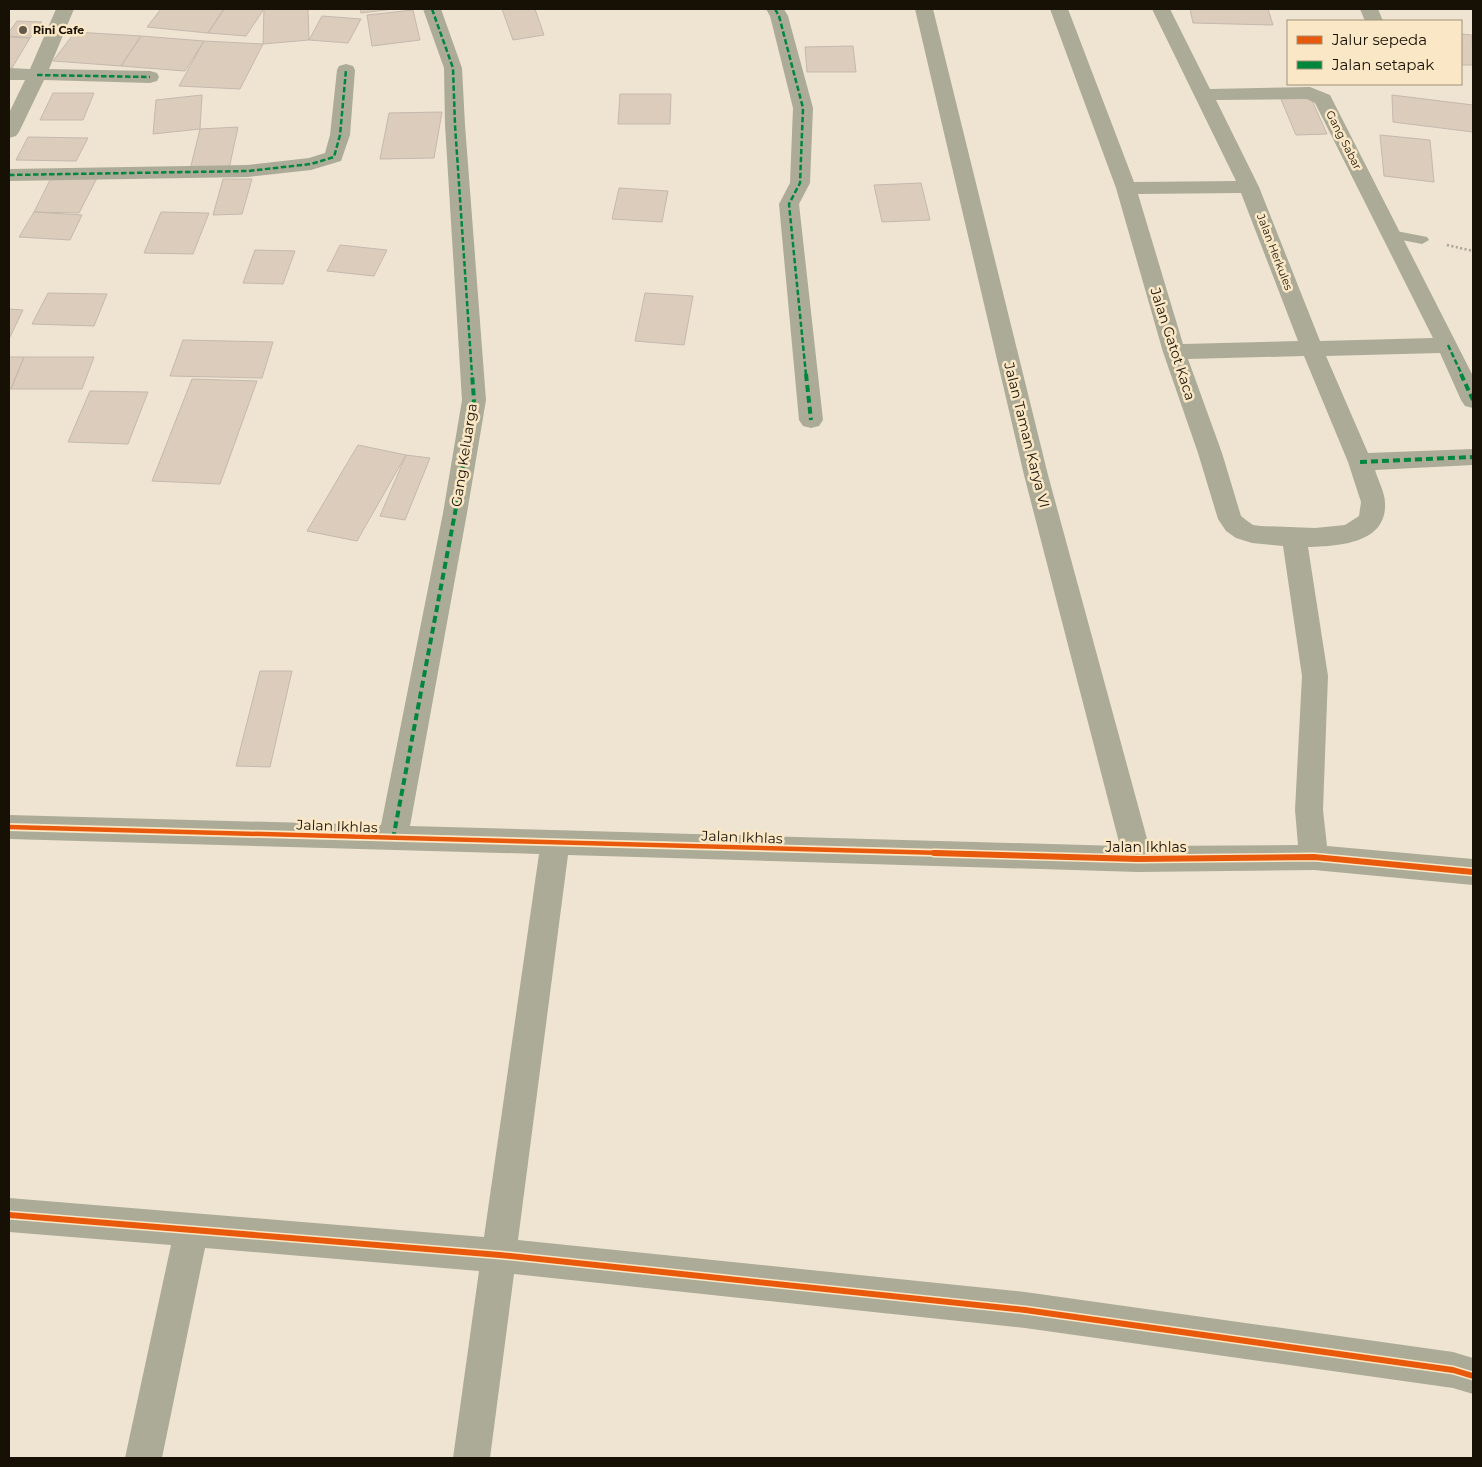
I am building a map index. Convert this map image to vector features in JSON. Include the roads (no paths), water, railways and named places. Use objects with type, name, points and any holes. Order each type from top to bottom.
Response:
[{"type":"street","points":[[9,132],[37,75],[65,9]]},
{"type":"street","name":"Gang Keluarga","points":[[394,839],[474,400],[455,125],[453,68],[432,9]]},
{"type":"street","points":[[775,9],[779,16],[802,108],[800,183],[789,204],[810,420]]},
{"type":"street","name":"Jalan Taman Karya VI","points":[[924,9],[1036,475],[1138,859]]},
{"type":"street","name":"Jalan Gatot Kaca","points":[[1059,9],[1126,188],[1174,352],[1210,453],[1230,519],[1237,528],[1252,534],[1294,538],[1348,534],[1360,529],[1371,520],[1373,502]]},
{"type":"street","name":"Jalan Herkules","points":[[1161,9],[1249,186],[1312,349],[1360,462],[1373,502]]},
{"type":"street","points":[[9,175],[248,170],[311,164],[334,157],[340,135],[346,70]]},
{"type":"street","points":[[9,74],[150,78]]},
{"type":"street","name":"Gang Sabar","points":[[1204,95],[1310,93],[1323,99],[1448,345],[1473,400]]},
{"type":"street","points":[[1126,188],[1249,186]]},
{"type":"street","points":[[1174,352],[1448,345]]},
{"type":"street","points":[[1360,462],[1473,457]]},
{"type":"street","points":[[1294,538],[1315,676],[1309,810],[1314,857]]},
{"type":"street","name":"Jalan Ikhlas","points":[[9,827],[555,844],[1138,859],[1314,857],[1473,872]]},
{"type":"street","points":[[471,1458],[555,844]]},
{"type":"street","points":[[9,1215],[500,1255],[1025,1310],[1453,1370],[1473,1376]]},
{"type":"street","points":[[143,1458],[192,1229]]},
{"type":"lane","points":[[1391,234],[1422,240]]},
{"type":"place","name":"Rini Cafe","points":[[23,30]]}]
